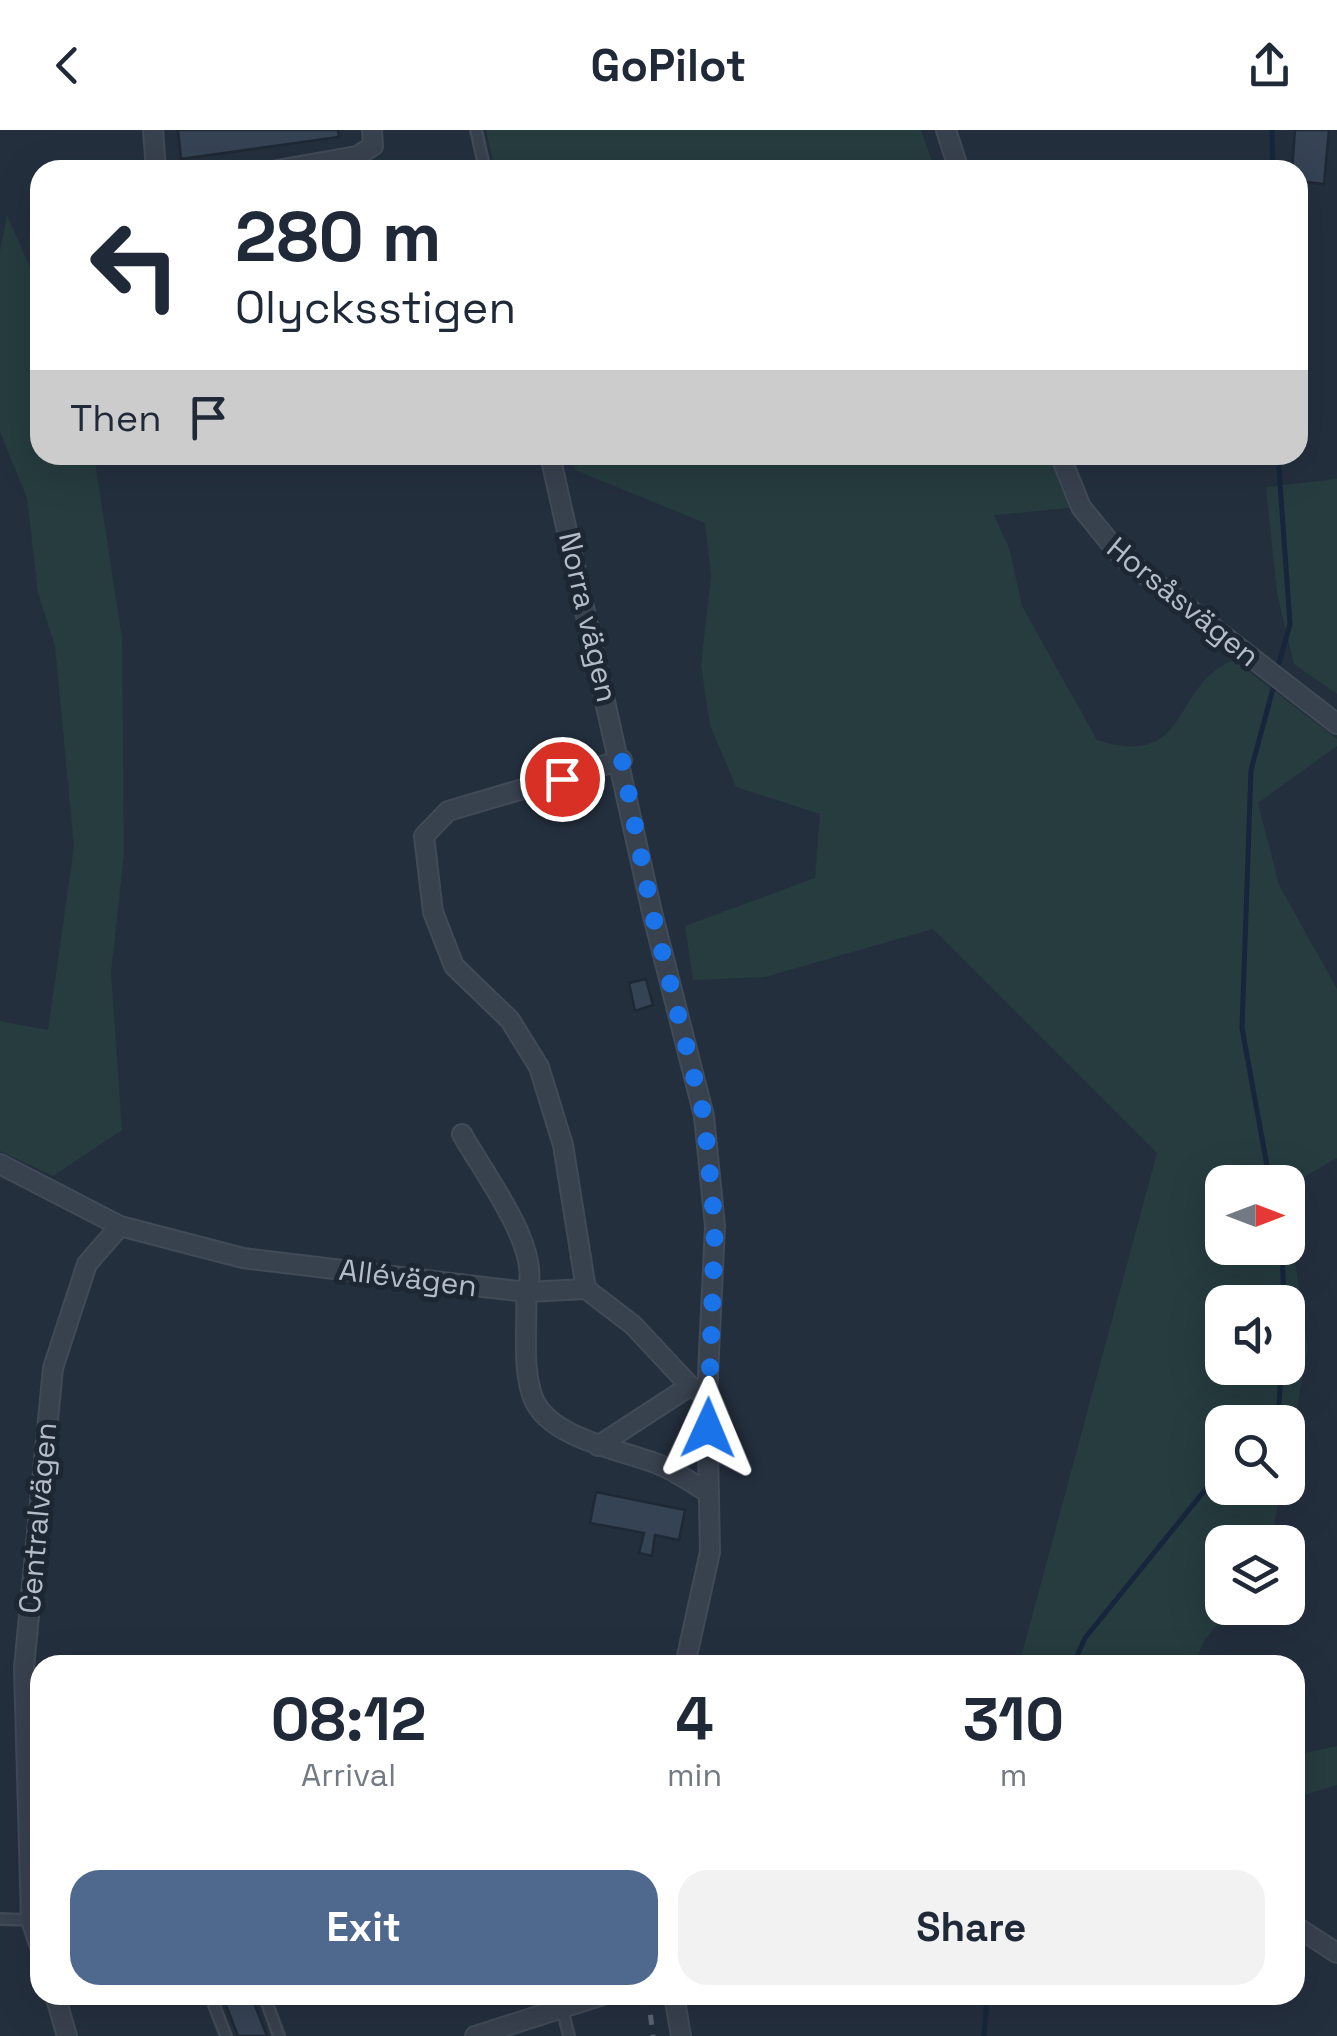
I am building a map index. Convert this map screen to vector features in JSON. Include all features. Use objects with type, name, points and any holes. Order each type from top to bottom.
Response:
[{"type":"street","points":[[153,130],[155,160]]},
{"type":"street","points":[[333,160],[356,156],[374,146],[372,130]]},
{"type":"street","points":[[946,130],[956,160]]},
{"type":"street","name":"Norra vägen","points":[[552,465],[622,760],[652,912],[704,1116],[715,1226],[707,1396],[710,1552],[686,1655]]},
{"type":"street","name":"Horsåsvägen","points":[[1064,465],[1081,507],[1120,555],[1337,724]]},
{"type":"street","points":[[622,760],[448,811],[424,836],[432,912],[454,966],[510,1020],[539,1067],[563,1145],[586,1289],[632,1325],[690,1386],[707,1396]]},
{"type":"street","points":[[462,1134],[521,1236],[533,1272],[526,1292],[528,1364],[536,1403],[550,1419],[598,1446],[658,1464],[709,1493]]},
{"type":"street","name":"Allévägen","points":[[0,1164],[120,1226],[243,1258],[526,1292],[586,1289]]},
{"type":"street","name":"Centralvägen","points":[[30,1794],[24,1668],[53,1368],[87,1264],[120,1226]]},
{"type":"street","points":[[598,1446],[690,1386]]},
{"type":"street","points":[[1305,1932],[1337,1953]]},
{"type":"street","points":[[57,2005],[66,2036]]},
{"type":"street","points":[[475,2036],[571,2005]]},
{"type":"street","points":[[676,2005],[681,2036]]},
{"type":"lane","points":[[476,130],[483,160]]},
{"type":"lane","points":[[0,1919],[30,1920]]},
{"type":"lane","points":[[214,2005],[226,2036]]},
{"type":"lane","points":[[268,2005],[279,2036]]},
{"type":"lane","points":[[562,2008],[569,2036]]},
{"type":"green space","points":[[486,130],[921,130],[932,160],[493,160]]},
{"type":"green space","points":[[7,215],[30,267],[30,465],[96,465],[122,638],[124,854],[111,973],[122,1130],[53,1176],[0,1151],[0,1021],[48,1030],[74,846],[55,646],[38,593],[27,498],[0,432],[0,251]]},
{"type":"green space","points":[[574,465],[1054,465],[1070,508],[994,515],[1009,548],[1022,606],[1097,740],[1128,746],[1149,744],[1177,721],[1214,672],[1234,660],[1337,739],[1337,746],[1258,803],[1279,885],[1337,989],[1337,1158],[1305,1176],[1305,1165],[1205,1165],[1205,1265],[1296,1265],[1299,1285],[1205,1285],[1205,1385],[1301,1385],[1297,1405],[1205,1405],[1205,1505],[1278,1505],[1274,1525],[1205,1525],[1205,1625],[1217,1625],[1198,1655],[1022,1655],[1157,1153],[933,929],[765,977],[693,980],[685,926],[815,878],[820,814],[736,787],[710,725],[701,665],[711,576],[705,523],[575,470]]},
{"type":"green space","points":[[1337,479],[1337,694],[1294,664],[1277,593],[1266,487]]},
{"type":"green space","points":[[1337,1746],[1337,1785],[1305,1795],[1305,1753]]},
{"type":"building","points":[[178,130],[338,130],[339,137],[181,159]]},
{"type":"building","points":[[1295,130],[1329,130],[1324,184],[1308,182],[1308,160],[1293,160]]},
{"type":"building","points":[[646,979],[653,1005],[635,1011],[629,983]]},
{"type":"building","points":[[596,1492],[685,1510],[679,1540],[655,1535],[652,1556],[639,1553],[644,1533],[590,1523]]},
{"type":"building","points":[[226,2005],[255,2005],[267,2036],[238,2036]]},
{"type":"waterway","points":[[1272,130],[1273,160]]},
{"type":"waterway","points":[[1277,670],[1290,624],[1279,465]]},
{"type":"waterway","points":[[1267,1165],[1242,1028],[1251,770],[1275,681]]},
{"type":"waterway","points":[[1283,1265],[1283,1285]]},
{"type":"waterway","points":[[1279,1405],[1280,1385]]},
{"type":"waterway","points":[[1077,1655],[1085,1638],[1205,1490]]},
{"type":"waterway","points":[[984,2036],[986,2005]]},
{"type":"railway","points":[[649,2005],[653,2036]]},
{"type":"route","points":[[562,779],[622,760],[652,912],[704,1116],[715,1226],[708,1428]]}]
